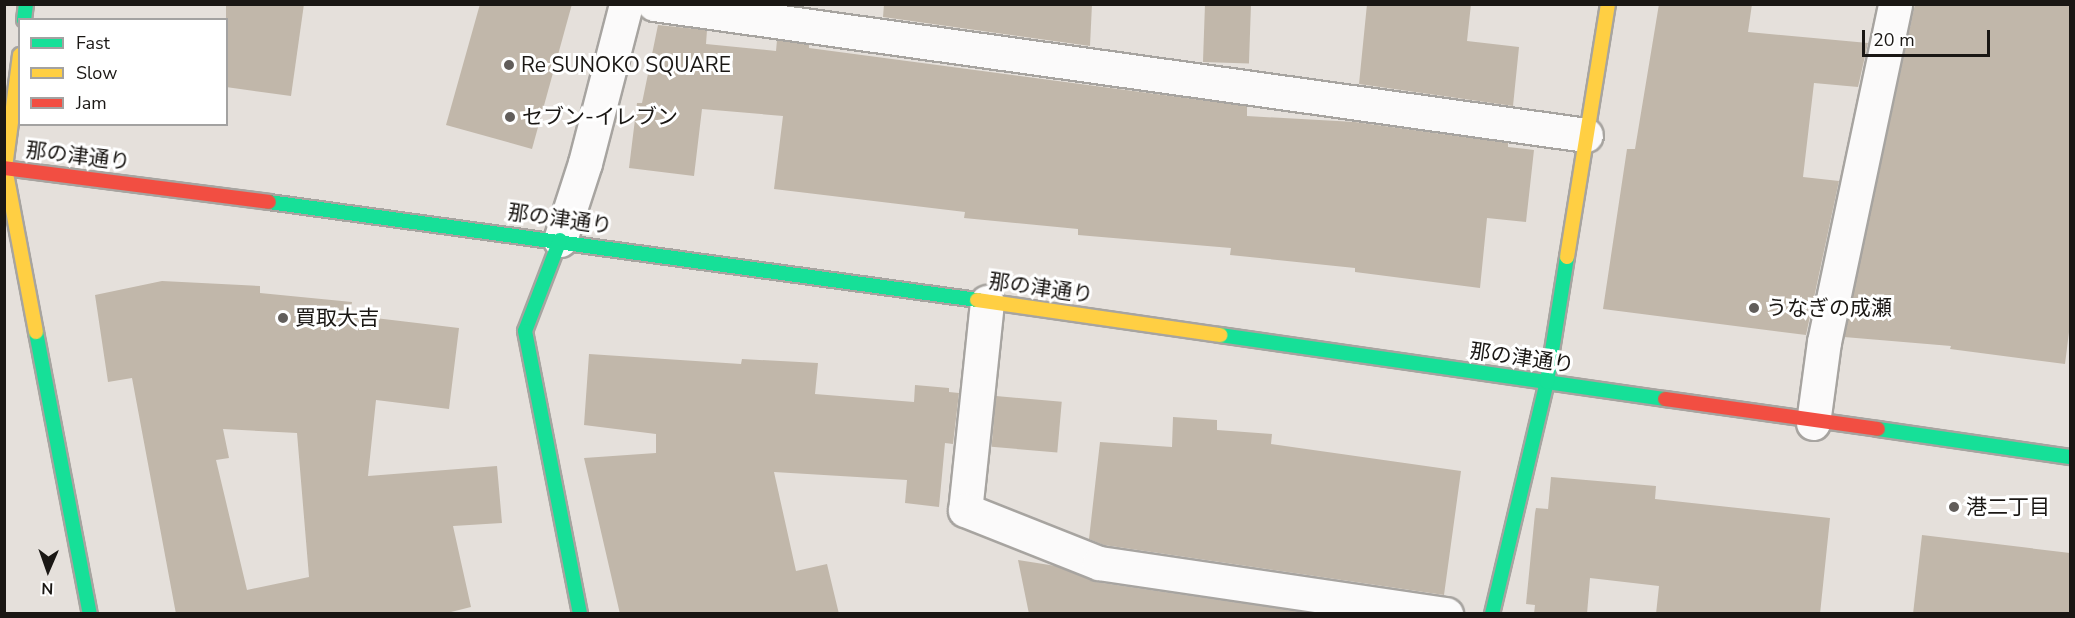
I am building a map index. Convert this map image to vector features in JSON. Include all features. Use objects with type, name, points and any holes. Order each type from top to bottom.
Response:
[{"type":"street","points":[[580,614],[525,331],[560,240],[585,163],[626,4]]},
{"type":"street","points":[[654,4],[1586,135]]},
{"type":"street","points":[[1492,614],[1547,382],[1608,4]]},
{"type":"street","points":[[1813,423],[1824,342],[1895,4]]},
{"type":"street","points":[[18,70],[5,168],[90,614]]},
{"type":"street","name":"那の津通り","points":[[5,168],[560,240],[1547,382],[1813,423],[2070,457]]},
{"type":"street","points":[[987,302],[965,510],[1099,563],[1446,614]]},
{"type":"building","points":[[226,4],[304,4],[291,96],[228,87],[228,18],[226,18]]},
{"type":"building","name":"Re SUNOKO SQUARE","points":[[480,4],[572,4],[532,149],[446,125]]},
{"type":"building","points":[[884,4],[1092,4],[1090,46],[883,17]]},
{"type":"building","points":[[1205,4],[1251,6],[1249,64],[1203,62]]},
{"type":"building","points":[[1367,4],[1471,4],[1467,41],[1519,47],[1513,106],[1359,84]]},
{"type":"building","points":[[1659,4],[1752,4],[1748,32],[1868,43],[1858,87],[1814,83],[1803,177],[1839,181],[1806,335],[1603,309],[1627,149],[1635,149]]},
{"type":"building","points":[[1915,4],[2070,4],[2070,324],[2065,364],[1950,349],[1951,346],[1844,337]]},
{"type":"building","points":[[658,25],[707,30],[706,44],[776,51],[777,40],[809,45],[809,48],[1247,106],[1247,116],[1355,122],[1508,143],[1508,147],[1534,150],[1526,222],[1487,218],[1480,288],[1355,272],[1355,268],[1230,255],[1231,248],[1078,235],[1078,229],[964,218],[965,212],[774,189],[783,116],[702,109],[694,176],[629,168],[637,103],[642,103]]},
{"type":"building","points":[[162,281],[260,286],[260,293],[352,302],[350,315],[459,328],[449,409],[376,400],[368,476],[497,466],[502,523],[453,526],[471,607],[443,614],[176,614],[132,378],[108,382],[95,295]],"holes":[[[223,429],[297,433],[309,577],[247,590],[216,460],[229,458]]]},
{"type":"building","points":[[589,354],[741,364],[742,359],[818,363],[815,394],[914,402],[915,385],[949,388],[949,392],[959,393],[953,444],[945,443],[939,507],[905,503],[907,480],[774,472],[796,571],[827,564],[839,614],[620,614],[584,458],[656,453],[656,434],[584,425]]},
{"type":"building","points":[[996,396],[1062,402],[1057,453],[992,447]]},
{"type":"building","points":[[1173,417],[1217,420],[1217,430],[1272,434],[1271,444],[1461,471],[1444,595],[1104,545],[1089,539],[1100,442],[1172,447]]},
{"type":"building","points":[[1551,477],[1656,486],[1655,499],[1830,518],[1820,614],[1656,614],[1659,586],[1590,578],[1587,614],[1534,614],[1535,605],[1526,604],[1535,513],[1536,508],[1548,509]]},
{"type":"building","points":[[1922,535],[2070,553],[2070,614],[1913,614]]},
{"type":"building","points":[[1018,560],[1056,566],[1096,582],[1314,614],[1029,614]]},
{"type":"traffic: fast","points":[[24,18],[26,4]]},
{"type":"traffic: fast","points":[[269,202],[977,300]]},
{"type":"traffic: fast","points":[[560,240],[525,331],[580,614]]},
{"type":"traffic: fast","points":[[1492,614],[1547,382],[1567,257]]},
{"type":"traffic: fast","points":[[36,332],[90,614]]},
{"type":"traffic: fast","points":[[1220,335],[1665,399]]},
{"type":"traffic: fast","points":[[1878,429],[2070,457]]},
{"type":"traffic: slow","points":[[1567,257],[1608,4]]},
{"type":"traffic: slow","points":[[18,70],[5,168],[36,332]]},
{"type":"traffic: slow","points":[[977,300],[1220,335]]},
{"type":"traffic: jam","points":[[4,168],[269,202]]},
{"type":"traffic: jam","points":[[1665,399],[1878,429]]},
{"type":"place","name":"Re SUNOKO SQUARE","points":[[509,65]]},
{"type":"place","name":"セブン-イレブン","points":[[510,117]]},
{"type":"place","name":"うなぎの成瀬","points":[[1754,308]]},
{"type":"place","name":"買取大吉","points":[[283,318]]},
{"type":"place","name":"港二丁目","points":[[1954,507]]}]
